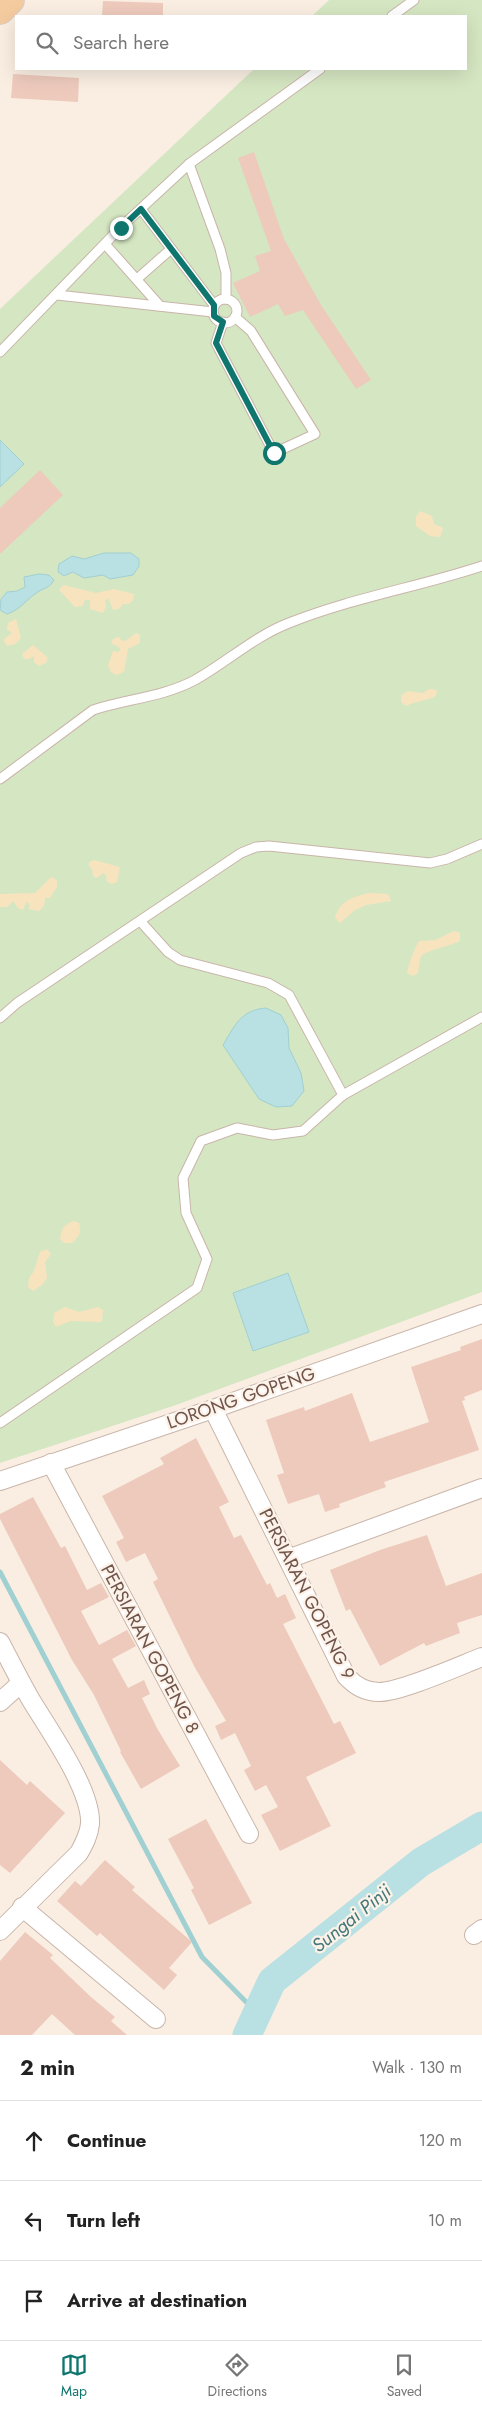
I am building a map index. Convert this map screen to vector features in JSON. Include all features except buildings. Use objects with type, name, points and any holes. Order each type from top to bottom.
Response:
[{"type":"main road","points":[[0,10],[10,0]]},
{"type":"street","name":"LORONG GOPENG","points":[[0,1480],[213,1409],[482,1314]]},
{"type":"street","name":"PERSIARAN GOPENG 9","points":[[213,1409],[346,1676],[355,1686],[365,1690],[390,1691],[482,1657]]},
{"type":"street","name":"PERSIARAN GOPENG 8","points":[[51,1463],[249,1834]]},
{"type":"street","points":[[288,1558],[482,1488]]},
{"type":"street","points":[[0,1642],[21,1683],[80,1784],[88,1808],[90,1824],[86,1840],[79,1853],[0,1930]]},
{"type":"street","points":[[0,1702],[21,1683]]},
{"type":"street","points":[[22,1907],[156,2020]]},
{"type":"lane","points":[[393,15],[414,0]]},
{"type":"lane","points":[[0,352],[141,209],[189,164],[319,70]]},
{"type":"lane","points":[[189,164],[220,249],[226,273],[226,299]]},
{"type":"lane","points":[[141,209],[214,308],[214,316],[223,322],[227,322],[235,317]]},
{"type":"lane","points":[[106,244],[160,306]]},
{"type":"lane","points":[[137,279],[171,249]]},
{"type":"lane","points":[[57,295],[160,306],[214,308]]},
{"type":"lane","points":[[214,308],[222,299],[231,300],[236,308],[235,317]]},
{"type":"lane","points":[[223,322],[216,343],[274,453],[314,434],[251,331],[235,317]]},
{"type":"lane","points":[[0,779],[93,710],[111,704],[161,694],[194,680],[287,623],[482,566]]},
{"type":"lane","points":[[0,1018],[17,1003],[141,922],[241,853],[256,847],[322,850],[430,862],[447,859],[482,844]]},
{"type":"lane","points":[[141,922],[168,952],[180,960],[268,983],[289,995],[343,1095]]},
{"type":"lane","points":[[0,1423],[197,1288],[207,1259],[186,1213],[183,1178],[201,1141],[237,1128],[273,1136],[303,1131],[343,1095],[482,1017]]},
{"type":"green space","points":[[329,0],[482,0],[482,1292],[176,1405],[0,1463],[0,309],[253,70],[467,70],[467,15],[313,15]]},
{"type":"sand","points":[[420,511],[432,516],[434,524],[443,528],[440,537],[430,536],[416,526],[416,517]]},
{"type":"sand","points":[[63,585],[96,593],[114,589],[134,594],[133,600],[129,604],[123,604],[119,609],[113,610],[108,598],[105,601],[106,607],[103,613],[90,609],[90,600],[85,600],[82,606],[75,607],[59,590]]},
{"type":"sand","points":[[16,619],[21,638],[15,644],[7,646],[3,640],[12,633],[7,629],[8,623]]},
{"type":"sand","points":[[136,633],[140,635],[140,643],[128,649],[124,672],[116,675],[110,671],[108,665],[113,651],[119,652],[120,648],[111,643],[113,639],[119,637],[122,641],[127,640]]},
{"type":"sand","points":[[33,645],[48,658],[46,663],[39,666],[34,662],[34,656],[24,659],[22,654]]},
{"type":"sand","points":[[429,689],[437,690],[436,696],[406,706],[401,702],[401,695],[408,691],[423,693]]},
{"type":"sand","points":[[94,860],[120,867],[117,882],[112,884],[107,882],[106,875],[103,873],[97,878],[93,876],[89,862]]},
{"type":"sand","points":[[51,877],[57,880],[57,887],[50,898],[45,898],[44,906],[39,911],[28,909],[30,906],[27,901],[23,910],[18,908],[13,901],[7,907],[0,907],[0,894],[35,893]]},
{"type":"sand","points":[[370,893],[388,894],[391,901],[366,905],[355,910],[340,923],[335,918],[340,907],[348,900]]},
{"type":"sand","points":[[454,931],[460,933],[460,941],[423,955],[420,959],[418,973],[413,976],[407,973],[419,941],[435,940]]},
{"type":"sand","points":[[74,1221],[79,1223],[79,1234],[72,1243],[64,1243],[60,1239],[62,1230],[65,1225]]},
{"type":"sand","points":[[47,1249],[51,1254],[45,1262],[47,1278],[42,1285],[33,1291],[28,1287],[29,1278],[34,1271],[40,1252]]},
{"type":"sand","points":[[65,1307],[79,1312],[98,1307],[103,1310],[102,1322],[71,1321],[56,1327],[53,1322],[54,1313]]},
{"type":"water","points":[[0,440],[24,464],[0,487]]},
{"type":"water","points":[[104,553],[131,553],[139,559],[139,566],[133,575],[110,579],[103,575],[84,578],[73,572],[64,576],[58,572],[59,564],[72,556],[84,559]]},
{"type":"water","points":[[39,574],[49,575],[54,580],[49,586],[40,590],[12,612],[7,614],[0,610],[1,599],[7,592],[17,591],[25,587],[24,577]]},
{"type":"water","points":[[266,1008],[281,1015],[288,1028],[289,1048],[301,1073],[304,1091],[292,1106],[276,1107],[259,1099],[223,1045],[235,1025],[245,1015],[257,1009]]},
{"type":"water","points":[[288,1273],[309,1332],[253,1351],[233,1293]]},
{"type":"waterway","points":[[0,1572],[202,1957],[257,2013]]},
{"type":"waterway","name":"Sungai Pinji","points":[[247,2035],[272,1981],[421,1862],[482,1826]]},
{"type":"route","points":[[121,228],[141,209],[214,305],[214,316],[223,322],[216,343],[274,453]]}]
